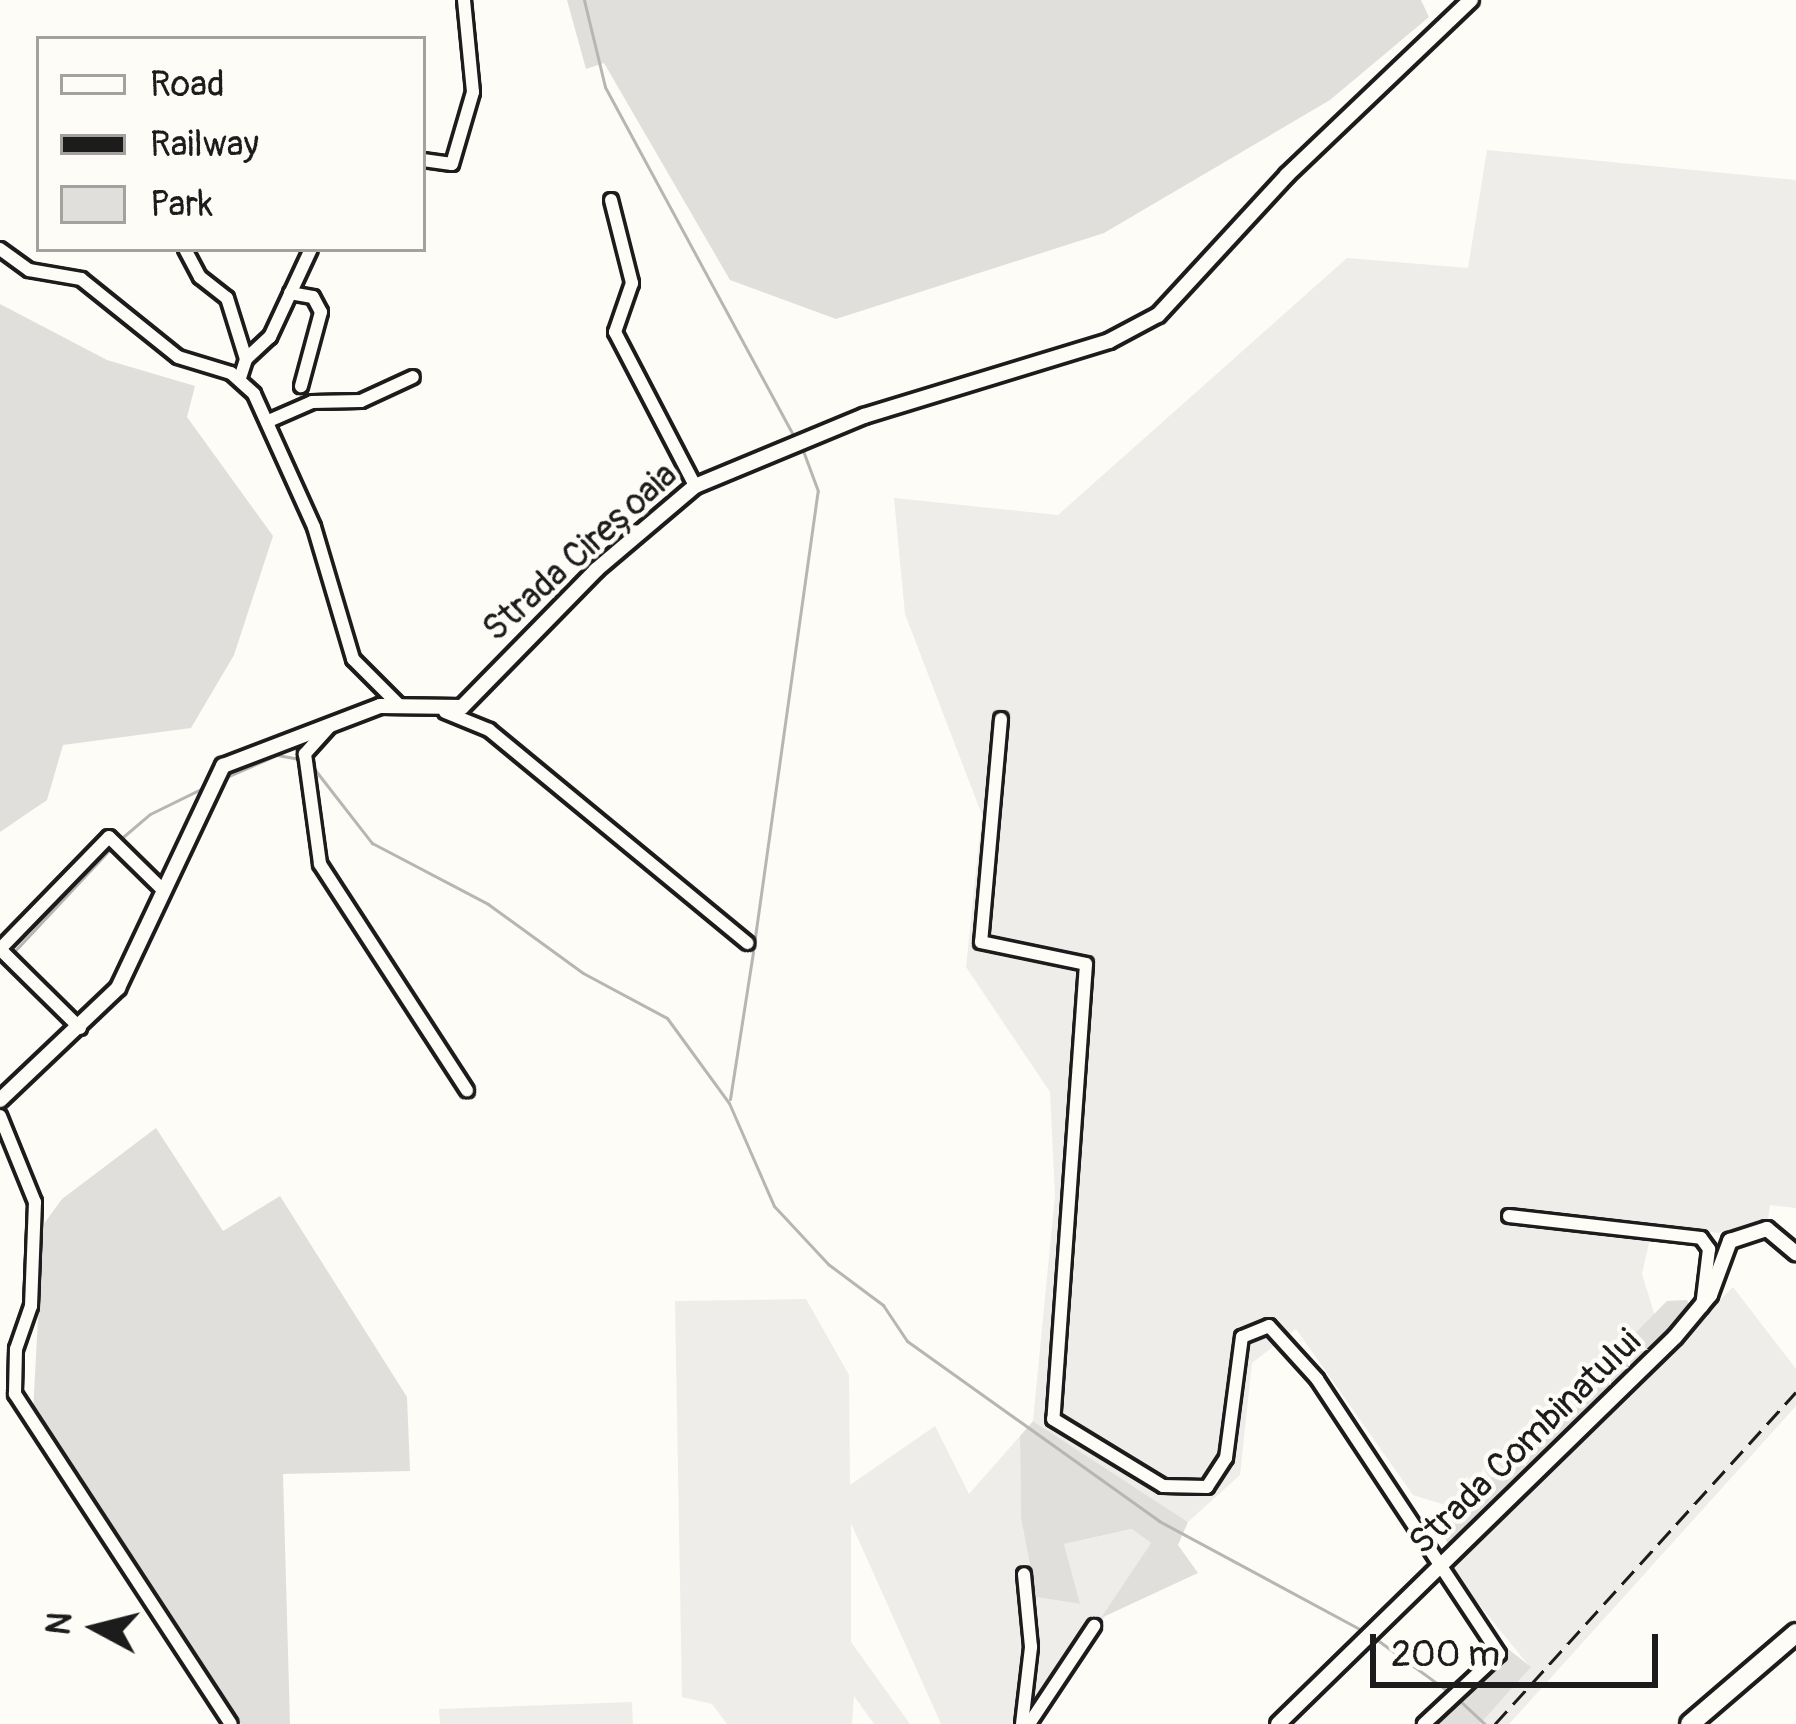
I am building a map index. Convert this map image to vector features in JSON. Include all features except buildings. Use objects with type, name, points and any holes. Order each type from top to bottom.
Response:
[{"type":"main road","points":[[1690,1724],[1796,1633]]},
{"type":"street","points":[[426,160],[452,164],[473,92],[464,0]]},
{"type":"street","name":"Strada Cireșoaia","points":[[445,712],[462,707],[596,570],[695,486],[864,416],[1109,341],[1158,315],[1287,175],[1471,0]]},
{"type":"street","points":[[611,200],[632,283],[615,332],[695,486]]},
{"type":"street","points":[[0,249],[29,270],[81,279],[178,357],[240,378],[271,420],[353,658],[398,704]]},
{"type":"street","points":[[187,252],[200,277],[227,298],[246,359]]},
{"type":"street","points":[[240,378],[246,359],[270,337],[310,252]]},
{"type":"street","points":[[290,292],[314,297],[321,312],[301,386]]},
{"type":"street","points":[[271,420],[312,402],[361,401],[413,377]]},
{"type":"street","points":[[0,1100],[118,988],[223,766],[339,718],[398,704],[445,712],[488,730],[747,943]]},
{"type":"street","points":[[339,718],[304,754],[320,864],[467,1090]]},
{"type":"street","points":[[1001,719],[981,942],[1086,964],[1053,1419],[1162,1486],[1207,1487],[1226,1458],[1242,1337],[1268,1326],[1317,1379],[1499,1654],[1424,1724]]},
{"type":"street","points":[[80,1028],[0,949],[82,860],[116,844],[163,890]]},
{"type":"street","points":[[0,1116],[34,1202],[31,1306],[13,1375],[19,1403],[231,1724]]},
{"type":"street","points":[[1509,1216],[1701,1238],[1709,1249],[1702,1309]]},
{"type":"street","name":"Strada Combinatului","points":[[1278,1724],[1702,1309],[1736,1236],[1767,1229],[1796,1253]]},
{"type":"street","points":[[1024,1574],[1031,1647],[1025,1724]]},
{"type":"street","points":[[1025,1724],[1094,1626]]},
{"type":"shaded area","points":[[1487,150],[1796,180],[1796,1208],[1770,1205],[1768,1220],[1718,1233],[1653,1225],[1642,1274],[1656,1319],[1464,1511],[1413,1495],[1296,1329],[1252,1363],[1240,1475],[1188,1522],[1033,1421],[1055,1195],[1050,1092],[966,967],[982,815],[905,614],[894,498],[1058,515],[1347,258],[1468,268]]},
{"type":"shaded area","points":[[1733,1287],[1796,1369],[1796,1406],[1509,1724],[1480,1724],[1530,1667],[1450,1569]]},
{"type":"shaded area","points":[[806,1299],[849,1375],[850,1485],[935,1426],[969,1494],[1020,1436],[1021,1518],[1036,1597],[1079,1604],[1064,1544],[1133,1529],[1151,1543],[1037,1724],[941,1724],[851,1523],[851,1642],[910,1724],[874,1724],[854,1696],[852,1724],[727,1724],[712,1704],[682,1697],[675,1301]]},
{"type":"shaded area","points":[[632,1702],[633,1724],[440,1724],[439,1709]]},
{"type":"green space","points":[[567,0],[1421,0],[1429,17],[1330,100],[1104,233],[836,319],[730,280],[604,63],[586,69]]},
{"type":"green space","points":[[0,304],[107,360],[195,386],[187,417],[273,536],[234,655],[191,728],[63,745],[47,800],[0,832]]},
{"type":"green space","points":[[156,1128],[223,1231],[280,1196],[407,1397],[410,1471],[283,1474],[290,1724],[241,1724],[33,1412],[43,1225],[62,1199]]},
{"type":"green space","points":[[1687,1300],[1696,1323],[1464,1556],[1449,1546],[1441,1529],[1667,1301]]},
{"type":"green space","points":[[1033,1421],[1188,1522],[1178,1545],[1198,1573],[1101,1618],[1151,1543],[1132,1529],[1064,1544],[1080,1604],[1036,1597],[1021,1518],[1020,1436]]},
{"type":"green space","points":[[1508,1649],[1531,1667],[1480,1724],[1435,1724]]},
{"type":"waterway","points":[[584,0],[605,87],[795,438]]},
{"type":"waterway","points":[[754,944],[818,491],[802,448]]},
{"type":"waterway","points":[[222,779],[277,755],[300,759]]},
{"type":"waterway","points":[[312,766],[372,843],[488,904],[583,973],[667,1018],[729,1103],[774,1206],[828,1264],[883,1305],[907,1341],[1159,1521],[1363,1631]]},
{"type":"waterway","points":[[117,842],[150,814],[205,787]]},
{"type":"waterway","points":[[10,956],[110,849]]},
{"type":"waterway","points":[[730,1099],[753,952]]},
{"type":"waterway","points":[[1376,1639],[1449,1692]]},
{"type":"waterway","points":[[1459,1700],[1485,1724]]},
{"type":"railway","points":[[1495,1724],[1796,1392]]}]
